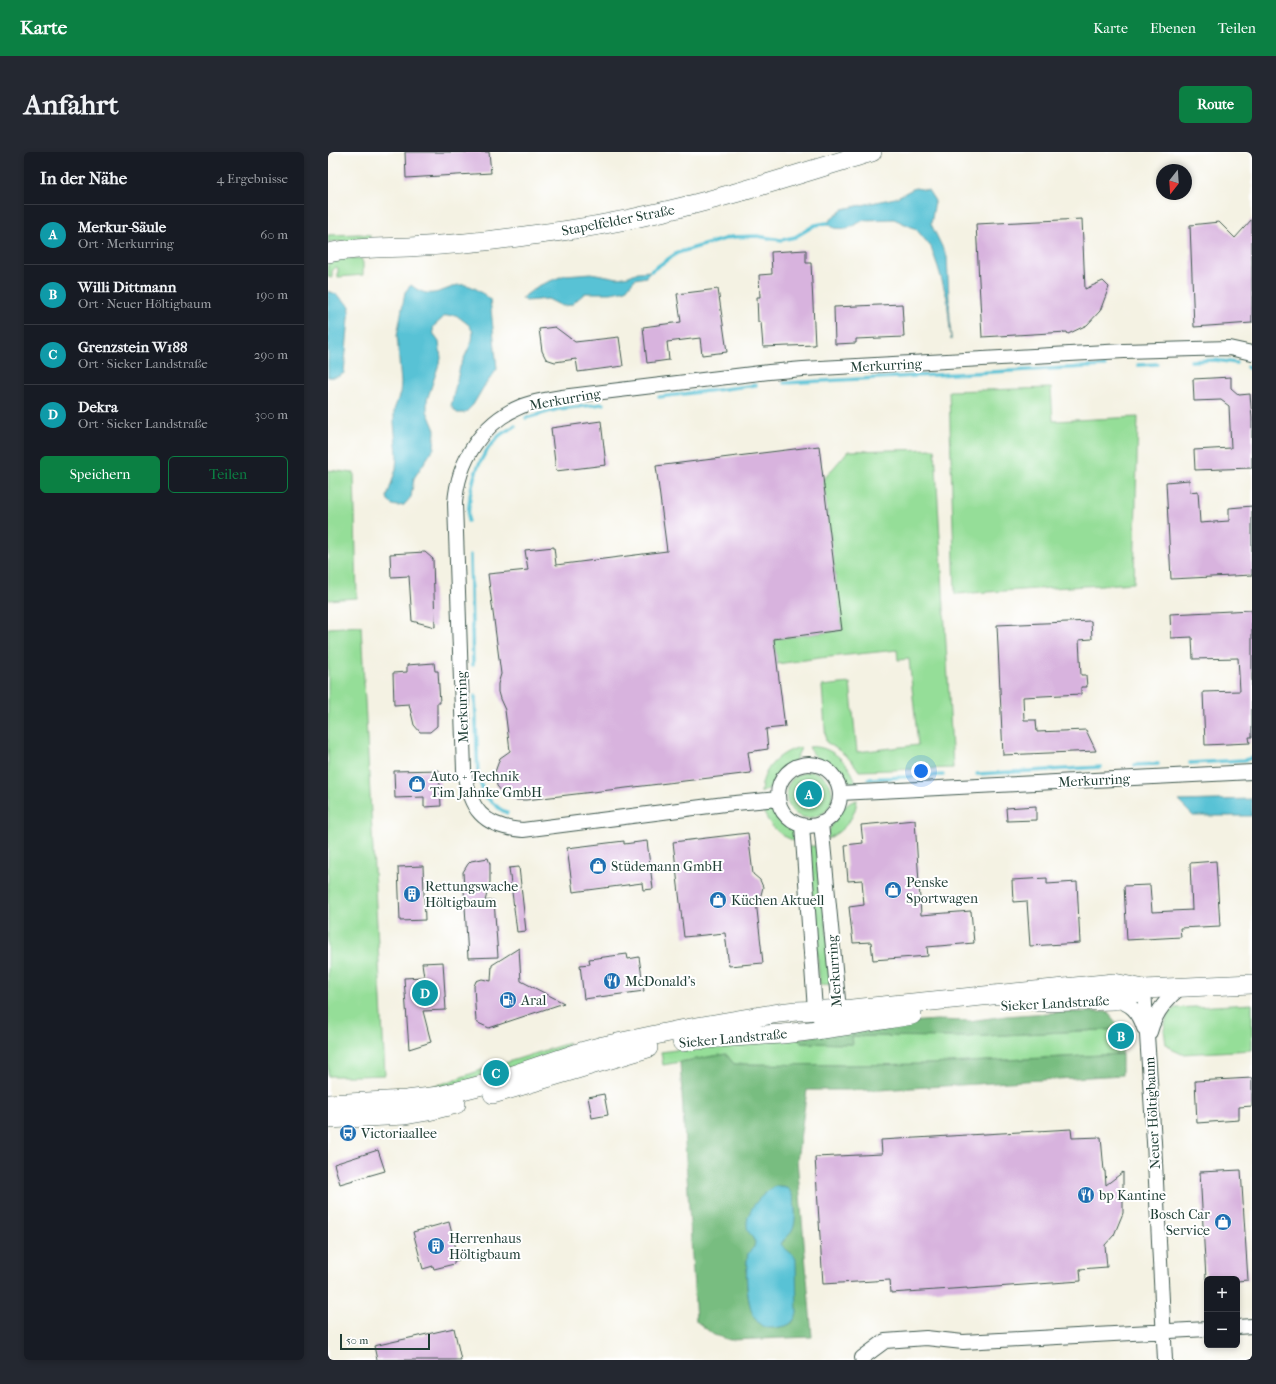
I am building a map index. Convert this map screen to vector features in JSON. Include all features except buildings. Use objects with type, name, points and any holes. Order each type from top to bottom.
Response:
[{"type":"main road","name":"Stapelfelder Straße","points":[[328,246],[357,248],[408,247],[492,241],[571,230],[658,213],[708,200],[872,152]]},
{"type":"main road","name":"Stapelfelder Straße","points":[[328,253],[357,248]]},
{"type":"main road","name":"Sieker Landstraße","points":[[328,1104],[406,1100],[439,1096],[486,1084],[603,1046],[740,1019],[796,1011],[839,1010],[1114,983],[1144,989],[1252,984]]},
{"type":"main road","name":"Sieker Landstraße","points":[[328,1119],[386,1117],[428,1111],[504,1091],[638,1051],[675,1043],[713,1038],[782,1034],[827,1029],[914,1015],[1048,1001],[1115,1000],[1144,989]]},
{"type":"street","name":"Merkurring","points":[[778,800],[725,804],[523,830],[499,826],[493,823],[478,810],[468,795],[464,770],[454,503],[457,484],[463,464],[475,443],[492,425],[507,414],[522,406],[552,398],[769,372],[1124,352],[1228,348],[1252,352]]},
{"type":"street","points":[[806,764],[818,765],[828,771],[837,782],[840,793],[838,803],[834,812],[829,818],[821,823],[813,825],[802,825],[787,817],[782,811],[778,800],[779,786],[785,776],[793,768],[806,764]]},
{"type":"street","name":"Merkurring","points":[[840,793],[1252,772]]},
{"type":"street","name":"Merkurring","points":[[802,825],[815,1010],[827,1029],[839,1010],[821,823]]},
{"type":"street","points":[[1147,1040],[1156,1014],[1167,999],[1180,988]]},
{"type":"street","name":"Neuer Höltigbaum","points":[[1144,989],[1154,1142],[1165,1360]]},
{"type":"street","points":[[1115,1000],[1133,1007],[1139,1016],[1147,1040]]},
{"type":"street","points":[[1240,1327],[1252,1326]]},
{"type":"street","points":[[862,1358],[885,1341],[926,1338],[963,1342],[1204,1329]]},
{"type":"green space","points":[[328,235],[370,235],[370,240],[328,242]]},
{"type":"green space","points":[[328,258],[361,258],[363,263],[363,275],[338,277],[338,268],[336,267],[332,271],[332,278],[328,277]]},
{"type":"green space","points":[[1051,388],[1053,421],[1138,417],[1134,583],[955,594],[949,391]]},
{"type":"green space","points":[[935,449],[953,768],[859,771],[848,758],[826,742],[822,686],[850,683],[857,752],[918,745],[909,659],[898,660],[897,650],[777,664],[774,639],[842,630],[823,480],[848,451]]},
{"type":"green space","points":[[328,470],[354,473],[357,598],[328,600]]},
{"type":"green space","points":[[361,626],[385,1075],[328,1076],[328,628]]},
{"type":"green space","points":[[800,747],[801,748],[795,761],[782,771],[770,788],[761,793],[764,777],[772,764],[784,754]]},
{"type":"green space","points":[[809,747],[825,749],[839,757],[850,770],[856,785],[846,779],[829,764],[818,759]]},
{"type":"green space","points":[[806,772],[824,776],[832,791],[832,799],[829,807],[823,813],[814,817],[804,817],[796,814],[790,807],[787,799],[787,791],[790,783],[796,776]]},
{"type":"green space","points":[[857,800],[851,819],[843,828],[827,839],[838,815],[847,805]]},
{"type":"green space","points":[[762,808],[774,812],[785,820],[790,825],[798,842],[780,834],[771,825]]},
{"type":"green space","points":[[808,846],[818,846],[832,984],[820,985]]},
{"type":"green space","points":[[1252,1004],[1252,1050],[1182,1054],[1171,1049],[1166,1044],[1164,1030],[1166,1020],[1171,1011],[1175,1008]]},
{"type":"green space","points":[[1062,1012],[1107,1012],[1122,1029],[965,1037],[852,1036],[853,1044],[801,1043],[799,1038],[908,1022],[937,1020],[969,1021],[1006,1016]]},
{"type":"green space","points":[[1122,1029],[1122,1054],[930,1064],[734,1064],[726,1054],[663,1065],[661,1052],[711,1045],[799,1038],[801,1043],[852,1044],[852,1036],[965,1037]]},
{"type":"green space","points":[[569,1043],[564,1050],[493,1075],[495,1066]]},
{"type":"green space","points":[[726,1054],[734,1064],[853,1065],[930,1064],[1122,1054],[1122,1075],[879,1090],[807,1090],[797,1160],[812,1337],[730,1340],[714,1335],[696,1321],[680,1062]],"holes":[[[776,1186],[786,1187],[793,1197],[795,1213],[787,1237],[781,1244],[797,1313],[792,1323],[757,1320],[750,1305],[746,1278],[748,1253],[754,1247],[755,1242],[748,1229]]]},
{"type":"green space","points":[[484,1069],[480,1076],[465,1084],[406,1091],[442,1084]]},
{"type":"water","points":[[915,188],[928,190],[935,201],[931,224],[947,257],[951,340],[947,298],[938,267],[931,247],[916,229],[894,219],[864,220],[847,229],[834,228],[827,223],[843,209],[895,198]]},
{"type":"water","points":[[651,271],[646,277],[635,279],[626,290],[611,293],[585,293],[571,305],[562,306],[548,299],[526,301],[522,298],[538,286],[565,275],[591,273],[618,278],[629,276],[638,272]]},
{"type":"water","points":[[411,285],[426,293],[435,293],[457,285],[468,285],[490,299],[497,369],[473,405],[465,413],[457,413],[451,406],[460,367],[472,341],[473,332],[469,325],[456,315],[445,316],[433,327],[434,335],[439,342],[441,358],[427,400],[427,411],[435,430],[434,448],[414,478],[411,497],[404,505],[396,506],[389,502],[387,497],[396,469],[397,454],[394,410],[400,393],[401,383],[397,336],[405,292]]},
{"type":"water","points":[[328,291],[336,294],[350,306],[344,373],[335,377],[328,377]]},
{"type":"water","points":[[1252,799],[1252,816],[1193,816],[1178,801]]},
{"type":"water","points":[[776,1186],[786,1187],[789,1190],[795,1207],[793,1229],[781,1244],[796,1259],[797,1313],[789,1325],[768,1328],[762,1326],[756,1320],[749,1303],[747,1261],[748,1253],[754,1247],[755,1242],[748,1231],[747,1224],[748,1217],[754,1204],[765,1193]]},
{"type":"waterway","points":[[651,271],[677,253],[731,237],[757,236],[781,240],[795,237],[815,225],[827,223]]},
{"type":"waterway","points":[[1191,361],[1215,360],[1236,363]]},
{"type":"waterway","points":[[1138,365],[1157,364]]},
{"type":"waterway","points":[[784,383],[1105,366]]},
{"type":"waterway","points":[[1247,367],[1252,370]]},
{"type":"waterway","points":[[659,397],[756,385]]},
{"type":"waterway","points":[[526,418],[558,409],[603,404]]},
{"type":"waterway","points":[[468,521],[472,487],[478,467],[489,447],[497,438],[515,426]]},
{"type":"waterway","points":[[470,555],[473,665]]},
{"type":"waterway","points":[[475,696],[478,777],[486,797],[507,813]]},
{"type":"waterway","points":[[1190,763],[1244,760],[1252,758]]},
{"type":"waterway","points":[[1135,765],[1158,764]]},
{"type":"waterway","points":[[977,774],[1101,767]]},
{"type":"waterway","points":[[868,779],[943,775]]},
{"type":"place","name":"Auto + Technik Tim Jahnke GmbH","points":[[417,784]]},
{"type":"place","name":"Merkur-Säule","points":[[809,794]]},
{"type":"place","name":"Stüdemann GmbH","points":[[598,866]]},
{"type":"place","name":"Penske Sportwagen","points":[[893,890]]},
{"type":"place","name":"Rettungswache Höltigbaum","points":[[412,894]]},
{"type":"place","name":"Küchen Aktuell","points":[[718,900]]},
{"type":"place","name":"McDonald's","points":[[612,981]]},
{"type":"place","name":"Dekra","points":[[425,993]]},
{"type":"place","name":"Aral","points":[[508,1000]]},
{"type":"place","name":"Willi Dittmann","points":[[1121,1036]]},
{"type":"place","name":"Grenzstein W188","points":[[496,1073]]},
{"type":"place","name":"Victoriaallee","points":[[348,1133]]},
{"type":"place","name":"bp Kantine","points":[[1086,1195]]},
{"type":"place","name":"Bosch Car Service","points":[[1223,1222]]},
{"type":"place","name":"Herrenhaus Höltigbaum","points":[[436,1246]]}]
